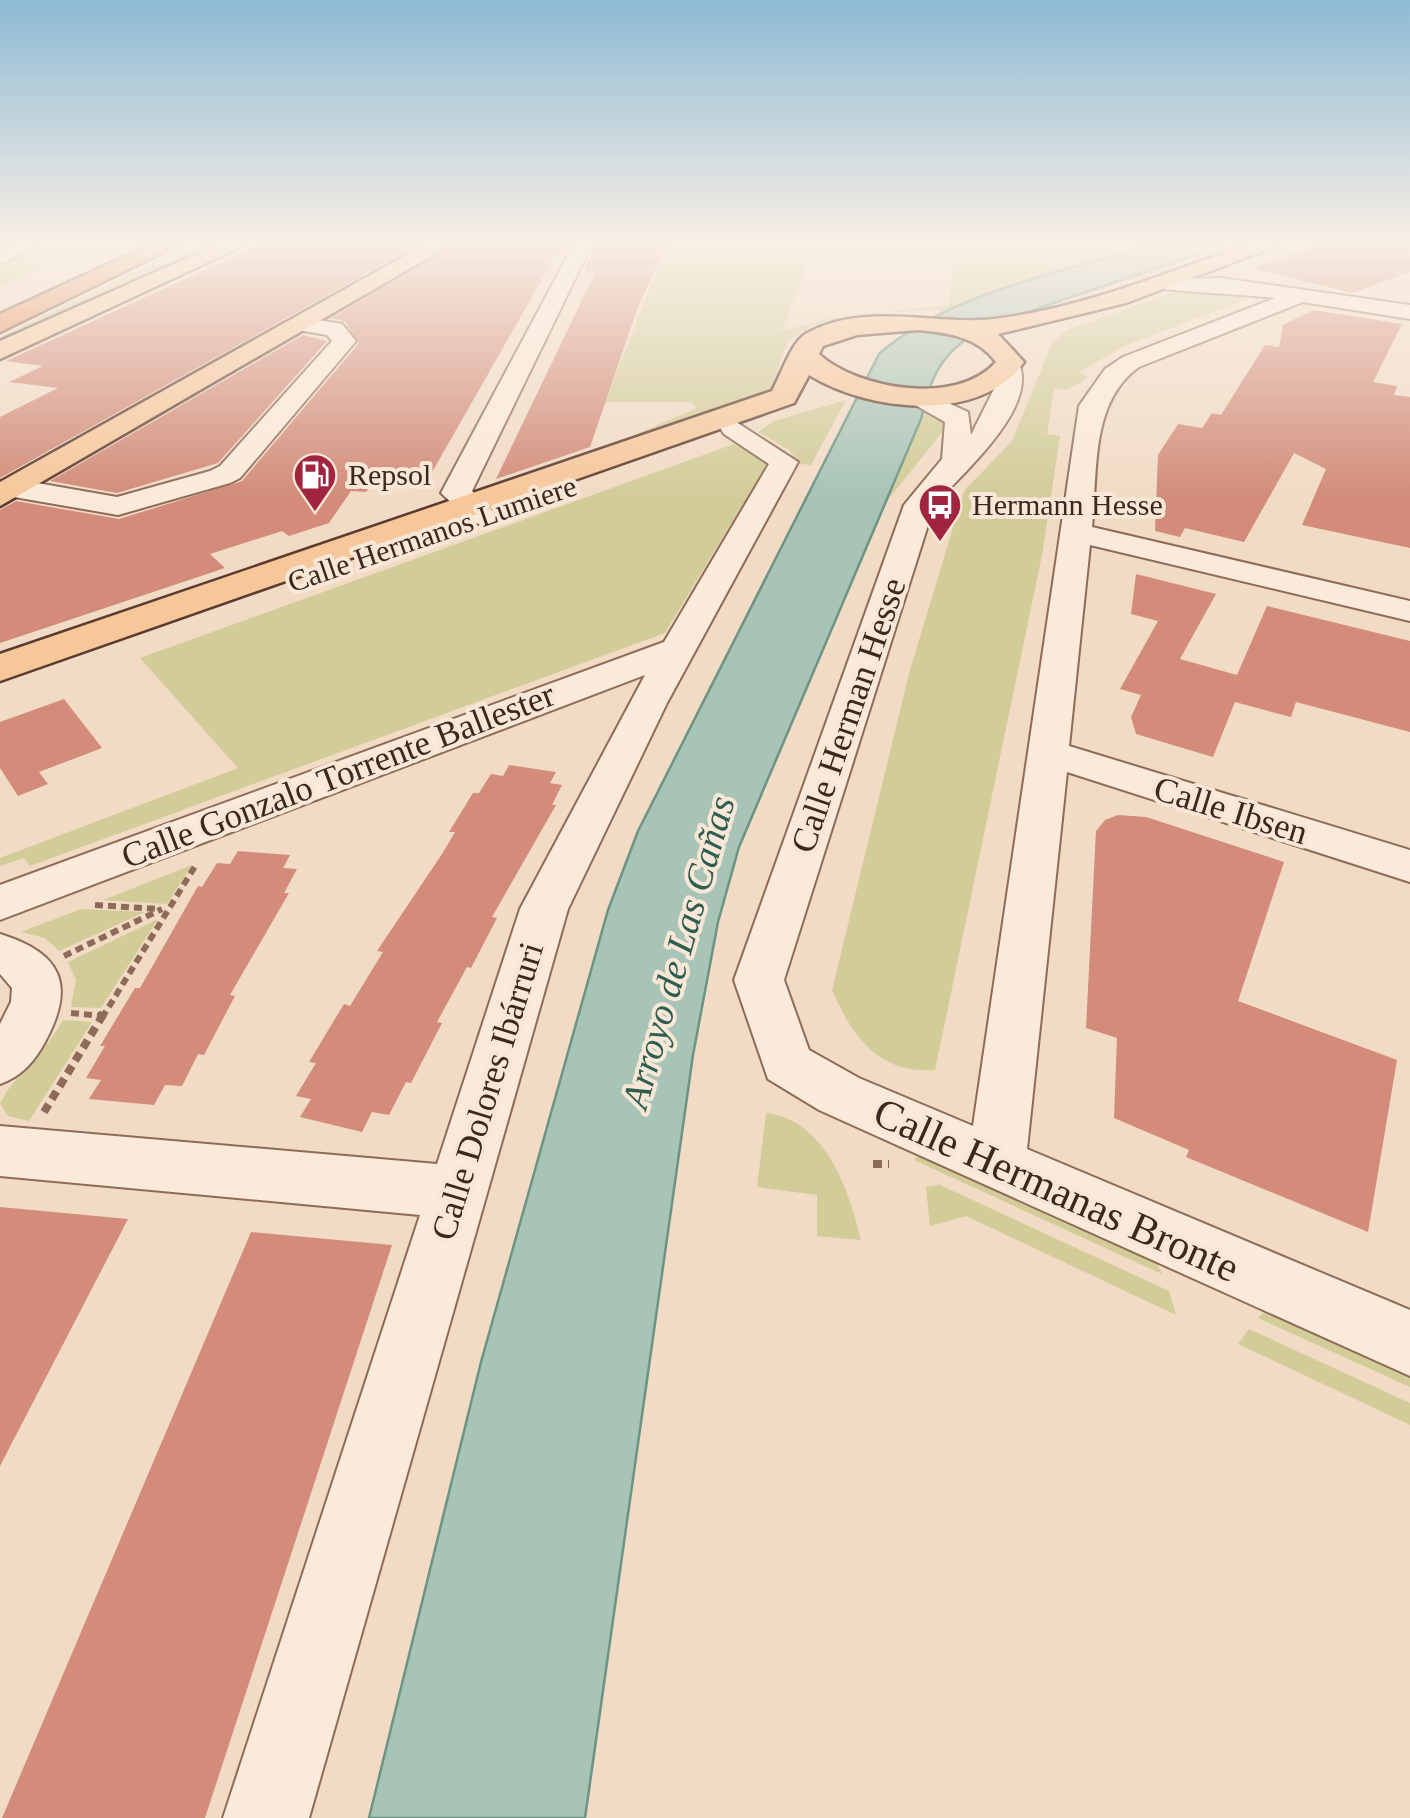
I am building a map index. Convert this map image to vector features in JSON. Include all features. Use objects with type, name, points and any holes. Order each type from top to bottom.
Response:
[{"type":"main road","points":[[0,351],[49,329]]},
{"type":"main road","points":[[7,492],[292,329]]},
{"type":"main road","points":[[848,329],[812,340],[805,356],[823,376],[857,389],[923,397],[989,384],[1045,329]]},
{"type":"main road","points":[[954,329],[984,329]]},
{"type":"main road","points":[[971,331],[996,344],[1010,364]]},
{"type":"main road","name":"Calle Hermanos Lumiere","points":[[0,686],[784,397],[805,356]]},
{"type":"main road","name":"Calle Hermanos Lumiere","points":[[0,668],[857,389]]},
{"type":"street","points":[[7,492],[118,506],[230,472],[344,340],[335,329]]},
{"type":"street","points":[[476,511],[456,493],[540,329]]},
{"type":"street","points":[[997,1161],[1052,754],[1092,406],[1114,374],[1154,351],[1213,329]]},
{"type":"street","name":"Calle Herman Hesse","points":[[759,980],[919,506],[956,460],[983,439],[992,425],[1007,389],[1010,364]]},
{"type":"street","points":[[923,397],[959,418],[956,460]]},
{"type":"street","name":"Calle Dolores Ibárruri","points":[[266,1818],[544,910],[677,650],[784,462],[734,428]]},
{"type":"street","points":[[1079,532],[1410,611]]},
{"type":"street","name":"Calle Gonzalo Torrente Ballester","points":[[0,903],[677,650]]},
{"type":"street","name":"Calle Ibsen","points":[[1052,754],[1410,866]]},
{"type":"street","points":[[0,1062],[22,1038],[38,998],[16,962]]},
{"type":"street","name":"Calle Hermanas Bronte","points":[[759,980],[787,1064],[840,1094],[1410,1343]]},
{"type":"street","points":[[10,1152],[455,1192]]},
{"type":"path","points":[[10,1152],[198,862]]},
{"type":"path","points":[[79,874],[94,905],[165,909]]},
{"type":"path","points":[[16,962],[165,909]]},
{"type":"shaded area","points":[[17,329],[32,329],[0,343],[0,337]]},
{"type":"shaded area","points":[[634,329],[807,329],[787,345],[767,395],[620,447],[611,445],[697,408],[691,402],[605,402]]},
{"type":"shaded area","points":[[1169,329],[1124,346],[1078,373],[1088,377],[1068,390],[1054,389],[1047,434],[1060,436],[1042,555],[935,1070],[915,1070],[898,1066],[870,1050],[849,1023],[832,990],[910,670],[964,491],[1012,441],[1052,343],[1067,330]]},
{"type":"shaded area","points":[[846,400],[811,465],[801,464],[789,450],[758,432],[774,421]]},
{"type":"shaded area","points":[[923,407],[945,422],[944,430],[878,512]]},
{"type":"shaded area","points":[[734,444],[768,462],[665,633],[30,866],[24,858],[0,866],[0,858],[238,768],[140,658]]},
{"type":"shaded area","points":[[192,865],[167,904],[103,900]]},
{"type":"shaded area","points":[[81,909],[145,912],[59,951],[45,938],[21,932]]},
{"type":"shaded area","points":[[158,919],[101,1008],[71,1007],[76,980],[68,962]]},
{"type":"shaded area","points":[[63,1020],[92,1022],[29,1121],[8,1116],[0,1103]]},
{"type":"shaded area","points":[[766,1113],[787,1118],[804,1129],[832,1160],[850,1200],[861,1240],[817,1236],[817,1195],[757,1187]]},
{"type":"shaded area","points":[[920,1154],[1153,1256],[1162,1274],[914,1160]]},
{"type":"shaded area","points":[[940,1185],[1169,1291],[1176,1315],[966,1216],[930,1226],[926,1187]]},
{"type":"shaded area","points":[[1268,1308],[1410,1372],[1410,1387],[1258,1318]]},
{"type":"shaded area","points":[[1249,1329],[1410,1403],[1410,1425],[1238,1344]]},
{"type":"water","name":"Arroyo de Las Cañas","points":[[914,329],[982,329],[952,351],[936,373],[921,419],[739,847],[718,922],[693,1055],[585,1818],[369,1818],[481,1362],[608,910],[638,831],[879,354]]},
{"type":"building","points":[[76,329],[267,329],[0,478],[0,417],[58,388],[9,382],[43,366],[6,361]]},
{"type":"building","points":[[350,329],[514,329],[427,481],[374,480],[366,492],[351,491],[329,523],[289,536],[282,531],[210,554],[225,568],[0,643],[0,510],[16,501],[119,519],[242,481],[359,343]]},
{"type":"building","points":[[568,329],[631,329],[590,447],[496,479]]},
{"type":"building","points":[[1282,329],[1400,329],[1373,382],[1397,386],[1394,395],[1410,397],[1410,548],[1302,525],[1326,469],[1294,453],[1244,542],[1185,528],[1180,537],[1155,531],[1158,455],[1178,424],[1202,428],[1212,413],[1221,415],[1265,345],[1279,347]]},
{"type":"building","points":[[303,335],[327,341],[218,463],[117,493],[50,481]]},
{"type":"building","points":[[1136,574],[1216,594],[1180,659],[1237,675],[1267,606],[1410,641],[1410,732],[1296,702],[1291,717],[1235,702],[1213,757],[1136,734],[1131,717],[1141,695],[1120,689],[1158,621],[1131,614]]},
{"type":"building","points":[[64,699],[102,748],[39,772],[48,784],[18,796],[0,768],[0,722]]},
{"type":"building","points":[[509,765],[556,772],[550,783],[562,785],[552,805],[556,805],[492,917],[497,918],[471,968],[467,967],[437,1022],[442,1023],[411,1083],[406,1082],[389,1115],[372,1112],[362,1132],[300,1117],[311,1099],[296,1096],[316,1063],[309,1062],[344,1004],[350,1006],[383,952],[377,951],[442,854],[455,832],[449,832],[473,793],[479,793],[491,774],[503,776]]},
{"type":"building","points":[[1118,815],[1146,817],[1284,862],[1238,1001],[1397,1060],[1368,1232],[1186,1157],[1189,1150],[1114,1118],[1117,1038],[1086,1028],[1096,831],[1105,820]]},
{"type":"building","points":[[238,851],[290,855],[283,868],[297,869],[284,893],[289,893],[230,995],[235,996],[204,1055],[198,1054],[182,1086],[165,1085],[154,1105],[89,1099],[101,1080],[86,1078],[105,1046],[100,1046],[135,988],[140,988],[198,886],[202,887],[217,863],[230,864]]},
{"type":"building","points":[[0,1207],[128,1219],[0,1466]]},
{"type":"building","points":[[251,1232],[392,1245],[205,1818],[2,1818]]},
{"type":"place","name":"Repsol","points":[[315,513]]},
{"type":"place","name":"Hermann Hesse","points":[[940,543]]}]
